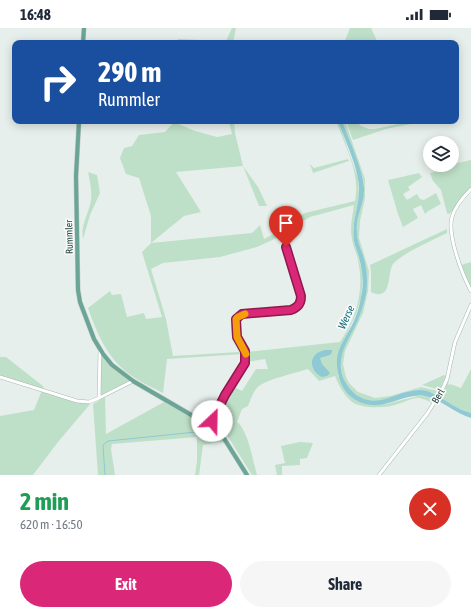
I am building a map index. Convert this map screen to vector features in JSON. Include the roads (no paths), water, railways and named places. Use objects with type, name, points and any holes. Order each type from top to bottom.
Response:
[{"type":"main road","points":[[83,40],[84,28]]},
{"type":"main road","name":"Rummler","points":[[79,124],[76,174],[78,290],[80,302],[100,349],[112,365],[133,381],[210,425],[222,435],[247,475]]},
{"type":"street","points":[[471,189],[456,207],[452,216],[451,225],[458,260],[464,278],[471,291]]},
{"type":"street","points":[[210,425],[225,395],[245,363],[245,351],[237,337],[236,319],[242,314],[291,310],[300,304],[301,296],[282,234]]},
{"type":"street","name":"Berl","points":[[379,475],[435,402],[440,393],[447,379],[455,342],[471,305]]},
{"type":"street","name":"Rummler","points":[[99,398],[100,349]]},
{"type":"street","points":[[0,377],[77,401],[89,402],[133,381]]},
{"type":"water","points":[[339,124],[343,124],[364,183],[364,195],[358,216],[357,227],[367,280],[366,294],[361,311],[342,356],[341,372],[344,380],[355,394],[363,399],[372,401],[411,391],[428,391],[452,405],[471,413],[471,418],[425,396],[408,397],[382,404],[364,404],[349,396],[340,381],[337,370],[338,355],[358,312],[363,282],[359,256],[354,243],[353,234],[359,194],[358,179],[354,162]]},
{"type":"water","points":[[325,350],[332,350],[330,355],[320,358],[322,364],[330,373],[327,376],[322,377],[314,370],[312,360],[317,353]]},
{"type":"waterway","points":[[105,475],[103,445],[108,441],[196,432]]},
{"type":"water label","name":"Werse","points":[[346,317]]}]
